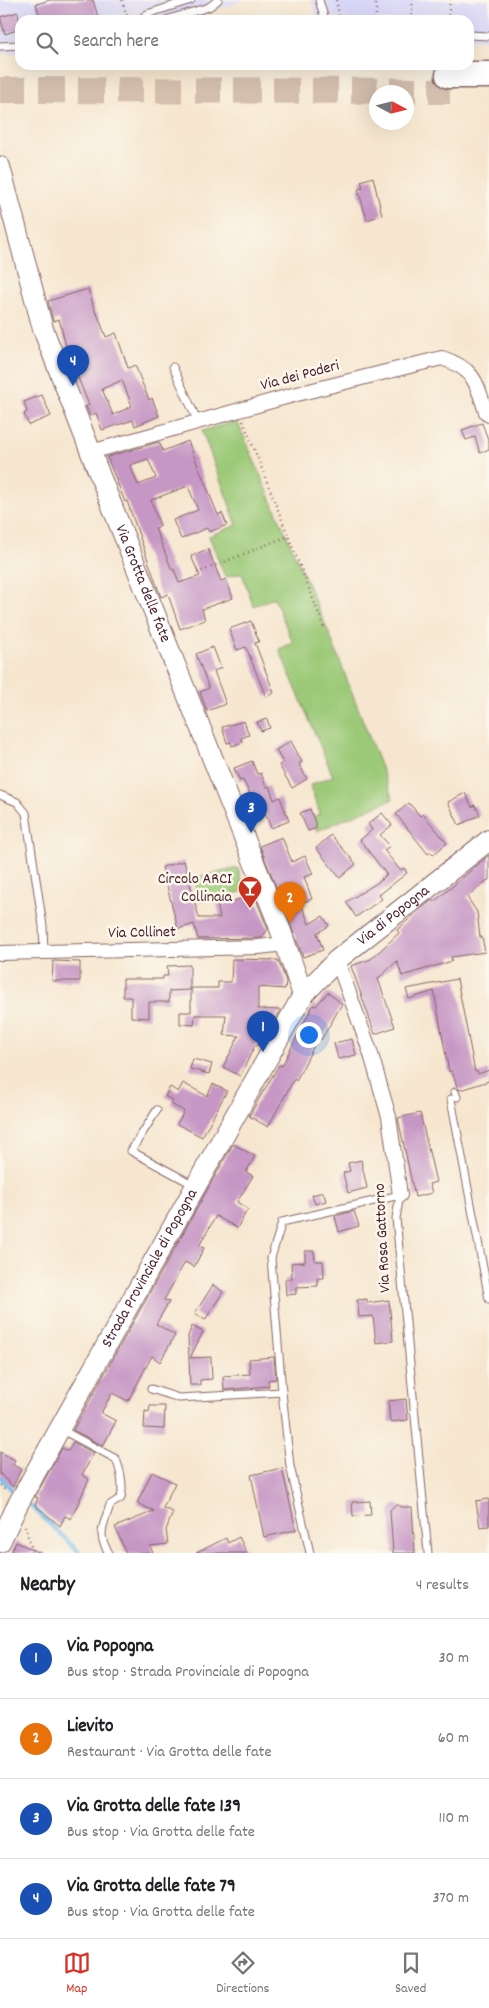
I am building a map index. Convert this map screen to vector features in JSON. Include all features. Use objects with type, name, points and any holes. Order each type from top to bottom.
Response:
[{"type":"highway","points":[[489,75],[450,83],[489,90]]},
{"type":"street","name":"Via Grotta delle fate","points":[[0,167],[17,247],[43,329],[91,452],[218,762],[303,995]]},
{"type":"street","name":"Via dei Poderi","points":[[91,452],[293,395],[442,358],[456,363],[474,377],[486,412],[489,415]]},
{"type":"street","name":"Via di Popogna","points":[[303,995],[337,960],[489,840]]},
{"type":"street","name":"Via Collinet","points":[[0,953],[258,947],[285,944]]},
{"type":"street","name":"Via Rosa Gattorno","points":[[337,960],[370,1051],[389,1117],[400,1195]]},
{"type":"street","name":"Strada Provinciale di Popogna","points":[[0,1542],[18,1504],[60,1428],[303,995]]},
{"type":"lane","points":[[146,15],[191,0]]},
{"type":"lane","points":[[182,15],[209,7],[218,0]]},
{"type":"lane","points":[[320,0],[324,15]]},
{"type":"lane","points":[[474,35],[489,36]]},
{"type":"lane","points":[[0,46],[15,46]]},
{"type":"lane","points":[[173,366],[198,422]]},
{"type":"lane","points":[[0,794],[17,802],[26,812],[44,926],[44,952]]},
{"type":"lane","points":[[454,1096],[489,1299]]},
{"type":"lane","points":[[157,1110],[131,1151],[196,1186]]},
{"type":"lane","points":[[310,1553],[290,1466],[271,1258],[282,1222],[400,1195]]},
{"type":"lane","name":"Via Rosa Gattorno","points":[[400,1195],[396,1218],[428,1553]]},
{"type":"lane","points":[[151,1389],[179,1398],[282,1392]]},
{"type":"lane","points":[[60,1428],[116,1459],[121,1474],[123,1491],[121,1498],[110,1505],[102,1530],[102,1543],[109,1553]]},
{"type":"path","points":[[122,0],[126,15]]},
{"type":"path","points":[[336,0],[339,15]]},
{"type":"path","points":[[376,0],[376,15]]},
{"type":"path","points":[[412,15],[413,0]]},
{"type":"path","points":[[448,15],[450,0]]},
{"type":"path","points":[[239,411],[324,627]]},
{"type":"path","points":[[197,573],[288,536]]},
{"type":"shaded area","points":[[0,0],[246,0],[199,15],[15,15],[15,53],[0,53]]},
{"type":"shaded area","points":[[311,0],[489,0],[489,40],[474,39],[474,15],[316,15]]},
{"type":"green space","points":[[237,421],[331,638],[393,799],[317,831],[313,817],[320,814],[310,785],[333,776],[279,649],[293,643],[274,598],[253,606],[242,573],[225,577],[209,536],[237,525],[202,431]]},
{"type":"green space","points":[[238,868],[244,891],[200,902],[194,878]]},
{"type":"building","points":[[50,0],[93,0],[98,15],[39,15],[36,4]]},
{"type":"building","points":[[18,12],[18,15],[15,15],[15,31],[5,34],[0,17]]},
{"type":"building","points":[[373,177],[382,215],[367,220],[358,189],[363,188],[361,181]]},
{"type":"building","points":[[88,289],[106,337],[116,333],[128,368],[135,365],[149,400],[152,398],[159,416],[135,426],[133,420],[102,430],[96,413],[90,416],[86,406],[89,405],[74,368],[72,369],[59,319],[53,321],[48,301]],"holes":[[[122,380],[132,406],[113,415],[102,389]]]},
{"type":"building","points":[[42,395],[51,416],[29,425],[24,414],[27,412],[24,402]]},
{"type":"building","points":[[482,423],[489,442],[489,449],[480,453],[475,437],[466,440],[462,430]]},
{"type":"building","points":[[188,441],[218,515],[222,513],[227,525],[209,532],[207,528],[181,539],[173,520],[198,510],[188,486],[151,500],[160,526],[155,528],[179,583],[200,576],[191,556],[208,549],[221,581],[226,579],[233,598],[202,609],[205,620],[180,629],[168,594],[161,597],[127,501],[125,502],[107,457],[159,442],[163,451]],"holes":[[[148,459],[156,478],[138,485],[130,465]]]},
{"type":"building","points":[[251,621],[259,642],[255,643],[274,693],[266,697],[246,647],[237,650],[229,629]]},
{"type":"building","points":[[213,647],[221,668],[214,671],[226,704],[207,711],[200,692],[209,688],[196,654]]},
{"type":"building","points":[[267,719],[270,728],[261,731],[257,722]]},
{"type":"building","points":[[244,721],[249,735],[241,738],[243,742],[232,746],[231,742],[227,743],[222,727]]},
{"type":"building","points":[[291,741],[302,762],[299,764],[307,779],[292,788],[279,765],[283,763],[276,750]]},
{"type":"building","points":[[252,761],[257,774],[261,773],[266,787],[269,786],[274,800],[280,797],[289,821],[271,828],[262,804],[256,806],[243,780],[240,781],[234,768]]},
{"type":"building","points":[[465,793],[472,807],[475,805],[480,815],[459,825],[448,802]]},
{"type":"building","points":[[409,803],[420,816],[423,814],[447,843],[433,855],[431,852],[428,854],[396,814]]},
{"type":"building","points":[[310,809],[317,828],[308,831],[300,813]]},
{"type":"building","points":[[382,813],[392,825],[380,835],[390,846],[384,850],[400,870],[404,868],[407,873],[379,895],[382,899],[356,917],[346,902],[387,875],[360,840],[372,830],[368,824]]},
{"type":"building","points":[[331,835],[356,864],[340,878],[316,848]]},
{"type":"building","points":[[282,837],[292,862],[305,856],[313,874],[304,877],[312,899],[301,903],[309,924],[323,916],[329,926],[317,933],[323,950],[303,957],[260,846]]},
{"type":"building","points":[[489,855],[489,880],[467,897],[477,912],[480,937],[482,937],[485,952],[451,957],[452,961],[402,976],[397,961],[378,979],[395,1027],[375,1034],[351,966],[371,959],[399,933],[397,930],[418,911],[432,900],[434,902]]},
{"type":"building","points":[[184,861],[199,918],[220,918],[217,903],[231,900],[231,902],[254,894],[268,929],[262,938],[198,939],[194,924],[178,929],[162,867]]},
{"type":"building","points":[[232,959],[278,960],[286,981],[285,989],[258,987],[258,1009],[281,1010],[275,1020],[262,1019],[259,1045],[255,1045],[240,1076],[223,1067],[239,1036],[224,1035],[226,1015],[195,1015],[194,1025],[180,1024],[180,1012],[191,1012],[191,988],[218,988],[218,982],[231,982]]},
{"type":"building","points":[[53,961],[80,962],[80,981],[52,981]]},
{"type":"building","points":[[190,965],[190,990],[169,991],[169,1002],[149,1002],[149,1018],[131,1017],[131,997],[123,997],[123,979],[163,979],[163,976],[168,976],[167,966]]},
{"type":"building","points":[[457,979],[475,1072],[477,1071],[478,1074],[489,1070],[489,1081],[460,1090],[457,1087],[452,1071],[449,1072],[434,991],[409,999],[406,989]]},
{"type":"building","points":[[328,992],[342,1004],[321,1040],[318,1038],[296,1081],[294,1079],[268,1127],[249,1116],[279,1065],[282,1066],[313,1005],[316,1006]]},
{"type":"building","points":[[352,1039],[356,1055],[338,1059],[334,1043]]},
{"type":"building","points":[[193,1059],[212,1064],[209,1074],[190,1069]]},
{"type":"building","points":[[183,1083],[207,1096],[213,1084],[227,1091],[202,1137],[177,1124],[184,1111],[171,1104],[173,1101],[165,1096],[170,1087],[178,1092]]},
{"type":"building","points":[[420,1113],[436,1182],[429,1184],[432,1193],[415,1197],[398,1118]]},
{"type":"building","points":[[233,1144],[255,1156],[246,1172],[253,1176],[237,1202],[248,1209],[237,1228],[216,1216],[199,1246],[204,1248],[194,1267],[185,1262],[164,1300],[169,1302],[156,1324],[175,1335],[160,1362],[152,1356],[128,1401],[112,1393],[101,1413],[116,1421],[103,1446],[73,1430]]},
{"type":"building","points":[[361,1160],[367,1188],[348,1193],[343,1173],[350,1171],[348,1163]]},
{"type":"building","points":[[323,1192],[326,1201],[315,1204],[312,1195]]},
{"type":"building","points":[[354,1211],[359,1226],[339,1232],[335,1216]]},
{"type":"building","points":[[305,1251],[314,1251],[315,1261],[323,1261],[324,1278],[317,1278],[318,1286],[296,1287],[296,1294],[286,1295],[285,1279],[292,1279],[291,1263],[305,1262]]},
{"type":"building","points":[[213,1285],[223,1292],[205,1320],[195,1313]]},
{"type":"building","points":[[367,1299],[367,1303],[389,1300],[393,1341],[376,1343],[373,1316],[359,1317],[357,1300]]},
{"type":"building","points":[[192,1326],[203,1332],[190,1358],[211,1357],[212,1379],[200,1380],[200,1385],[190,1385],[188,1336]]},
{"type":"building","points":[[274,1357],[276,1379],[268,1380],[269,1386],[224,1390],[223,1376],[250,1374],[249,1359]]},
{"type":"building","points":[[406,1399],[408,1420],[390,1422],[388,1401]]},
{"type":"building","points":[[150,1406],[165,1406],[164,1429],[144,1428],[145,1411],[149,1412]]},
{"type":"building","points":[[73,1442],[94,1453],[82,1475],[89,1479],[71,1519],[65,1516],[60,1526],[35,1505],[38,1498],[35,1497],[62,1448],[68,1451]]},
{"type":"building","points":[[0,1452],[15,1460],[13,1465],[21,1469],[13,1487],[0,1474]]},
{"type":"building","points":[[282,1468],[296,1530],[264,1537],[251,1475]]},
{"type":"building","points":[[152,1472],[175,1483],[163,1508],[173,1512],[166,1530],[168,1544],[150,1546],[153,1553],[126,1553],[115,1527],[154,1511],[137,1503]]},
{"type":"building","points":[[489,1499],[489,1526],[480,1527],[476,1501]]},
{"type":"building","points":[[370,1501],[371,1515],[353,1516],[352,1502]]},
{"type":"building","points":[[396,1504],[402,1507],[412,1507],[415,1553],[393,1553],[390,1510]]},
{"type":"building","points":[[239,1537],[247,1553],[196,1553],[226,1538],[228,1543]]},
{"type":"building","points":[[16,1542],[41,1553],[11,1553]]},
{"type":"waterway","points":[[0,1477],[11,1489]]},
{"type":"waterway","points":[[31,1506],[80,1553]]},
{"type":"tunnel","points":[[0,90],[450,91]]},
{"type":"place","name":"Via Grotta delle fate 79","points":[[73,386]]},
{"type":"place","name":"Via Grotta delle fate 139","points":[[251,833]]},
{"type":"place","name":"Circolo ARCI Collinaia","points":[[250,909]]},
{"type":"place","name":"Lievito","points":[[290,923]]},
{"type":"place","name":"Via Popogna","points":[[263,1052]]}]
